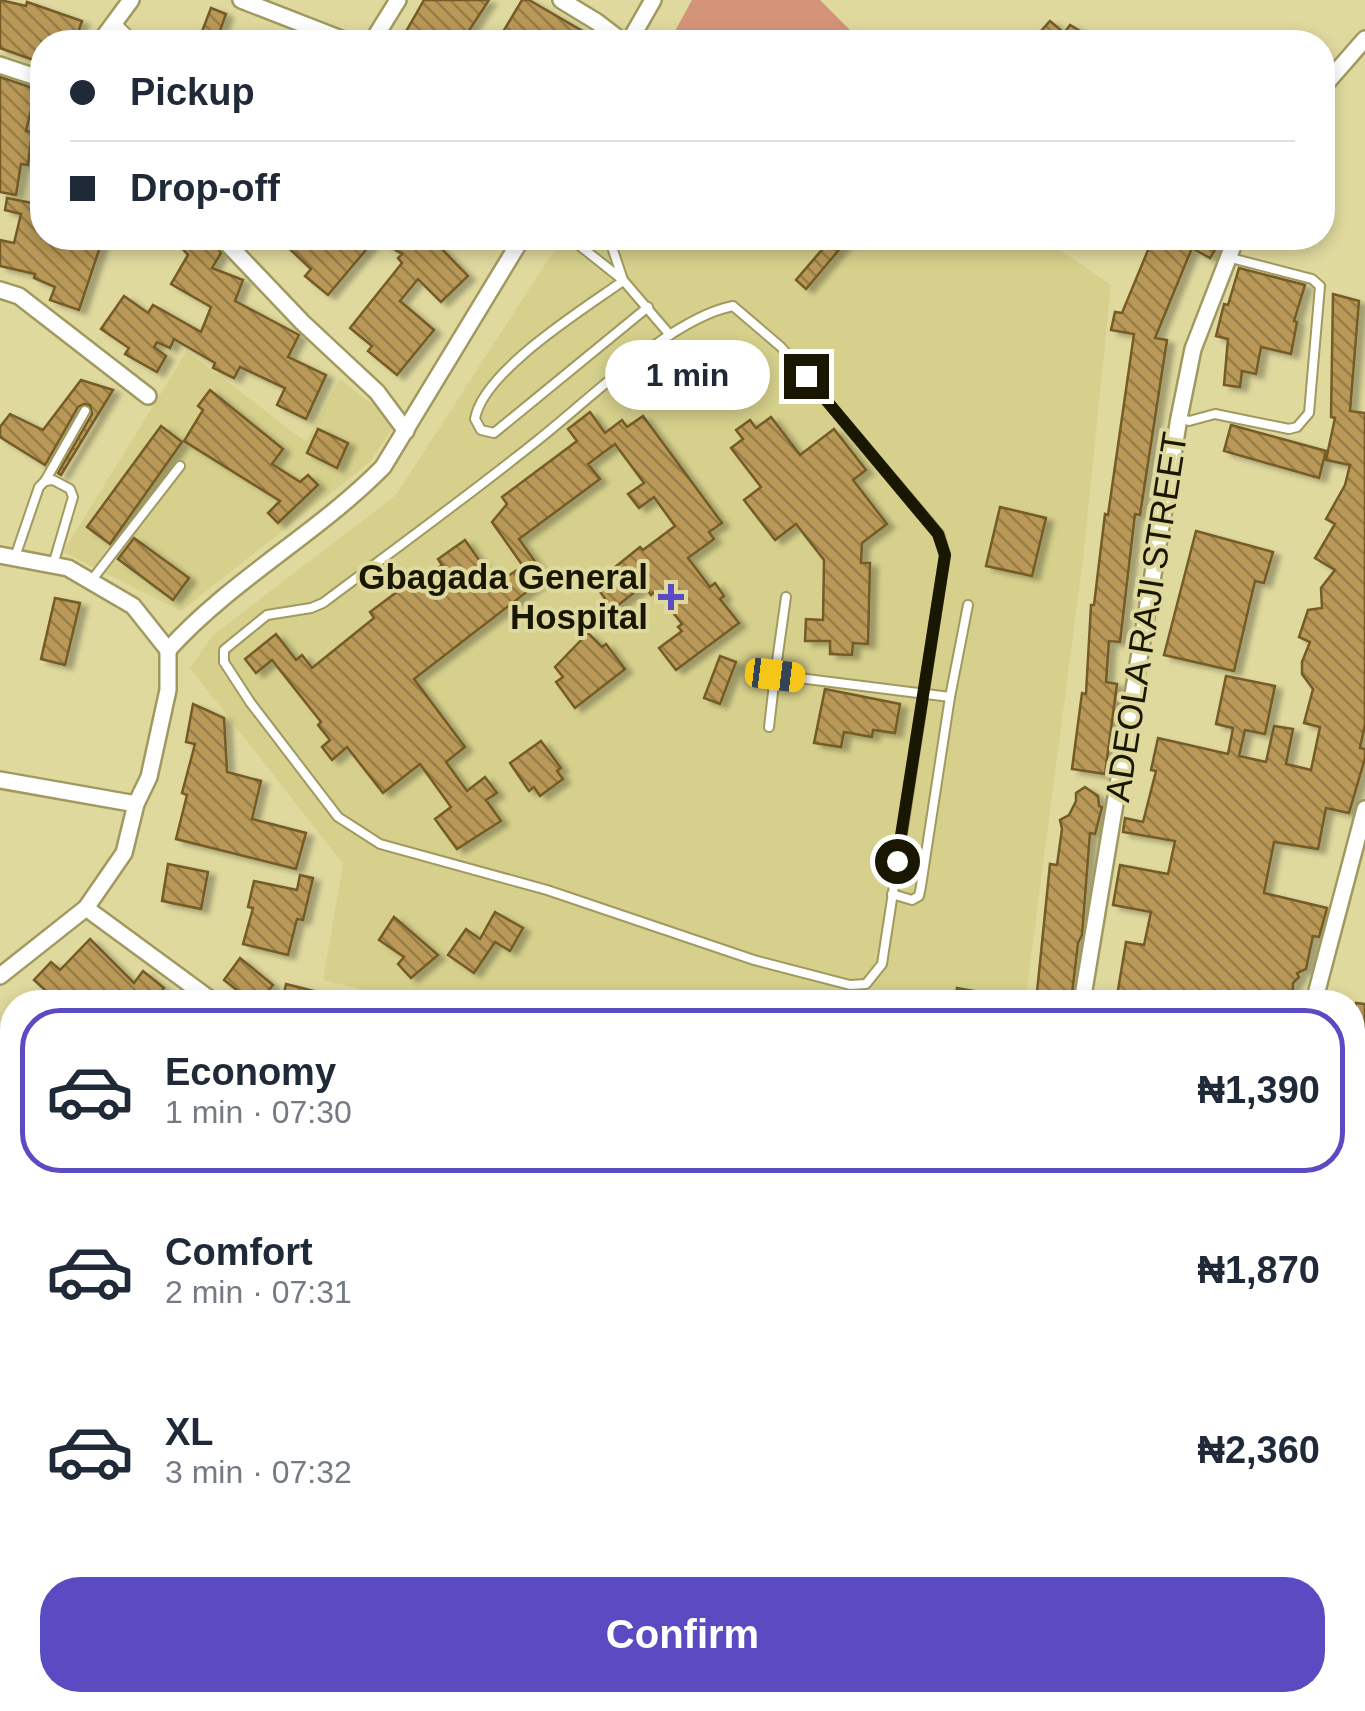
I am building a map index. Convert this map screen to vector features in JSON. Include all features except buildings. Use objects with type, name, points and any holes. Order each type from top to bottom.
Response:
[{"type":"street","points":[[109,30],[131,0]]},
{"type":"street","points":[[241,0],[318,30]]},
{"type":"street","points":[[379,30],[398,0]]},
{"type":"street","points":[[562,0],[608,30]]},
{"type":"street","points":[[634,30],[653,0]]},
{"type":"street","points":[[1335,73],[1365,38]]},
{"type":"street","points":[[0,65],[30,75]]},
{"type":"street","points":[[233,250],[377,392],[406,432]]},
{"type":"street","points":[[168,650],[194,624],[355,495],[383,467],[515,250]]},
{"type":"street","name":"ADEOLA RAJI STREET","points":[[1084,990],[1193,350],[1230,250]]},
{"type":"street","points":[[0,290],[19,296],[148,396]]},
{"type":"street","points":[[0,976],[86,908],[124,853],[136,804],[149,777],[168,690],[168,650],[133,606],[68,568],[7,556]]},
{"type":"street","points":[[0,780],[136,804]]},
{"type":"street","points":[[1317,990],[1365,809]]},
{"type":"street","points":[[86,908],[198,990]]},
{"type":"lane","points":[[115,22],[123,30]]},
{"type":"lane","points":[[585,250],[623,281],[670,334]]},
{"type":"lane","points":[[613,250],[623,281]]},
{"type":"lane","points":[[1180,418],[1189,421],[1215,414],[1289,429],[1297,427],[1308,414],[1320,286],[1312,279],[1227,257]]},
{"type":"lane","points":[[623,281],[518,358],[478,407],[475,419],[481,430],[494,433],[648,307]]},
{"type":"lane","points":[[733,306],[781,347],[938,534],[945,555],[921,694],[882,964],[866,984],[850,984],[754,960],[546,890],[380,844],[338,817],[250,702],[224,662],[224,650],[266,615],[323,603],[536,442],[670,334],[713,310],[733,306]]},
{"type":"lane","points":[[7,556],[32,502],[86,410]]},
{"type":"lane","points":[[91,581],[180,466]]},
{"type":"lane","points":[[45,481],[61,482],[73,496],[53,565]]},
{"type":"lane","points":[[770,727],[786,598]]},
{"type":"lane","points":[[892,894],[912,900],[922,886],[950,697],[968,606]]},
{"type":"lane","points":[[775,675],[950,697]]},
{"type":"shaded area","points":[[692,0],[820,0],[850,30],[676,30]]},
{"type":"shaded area","name":"Gbagada General Hospital","points":[[554,250],[1060,250],[1111,285],[1083,559],[1027,990],[365,990],[323,980],[343,864],[190,668],[213,635],[396,495]]},
{"type":"shaded area","points":[[187,351],[306,442],[340,379],[396,423],[370,462],[181,611],[63,552]]},
{"type":"place","name":"Gbagada General Hospital","points":[[671,597]]},
{"type":"route","points":[[806,376],[938,534],[945,555],[897,861]]}]
